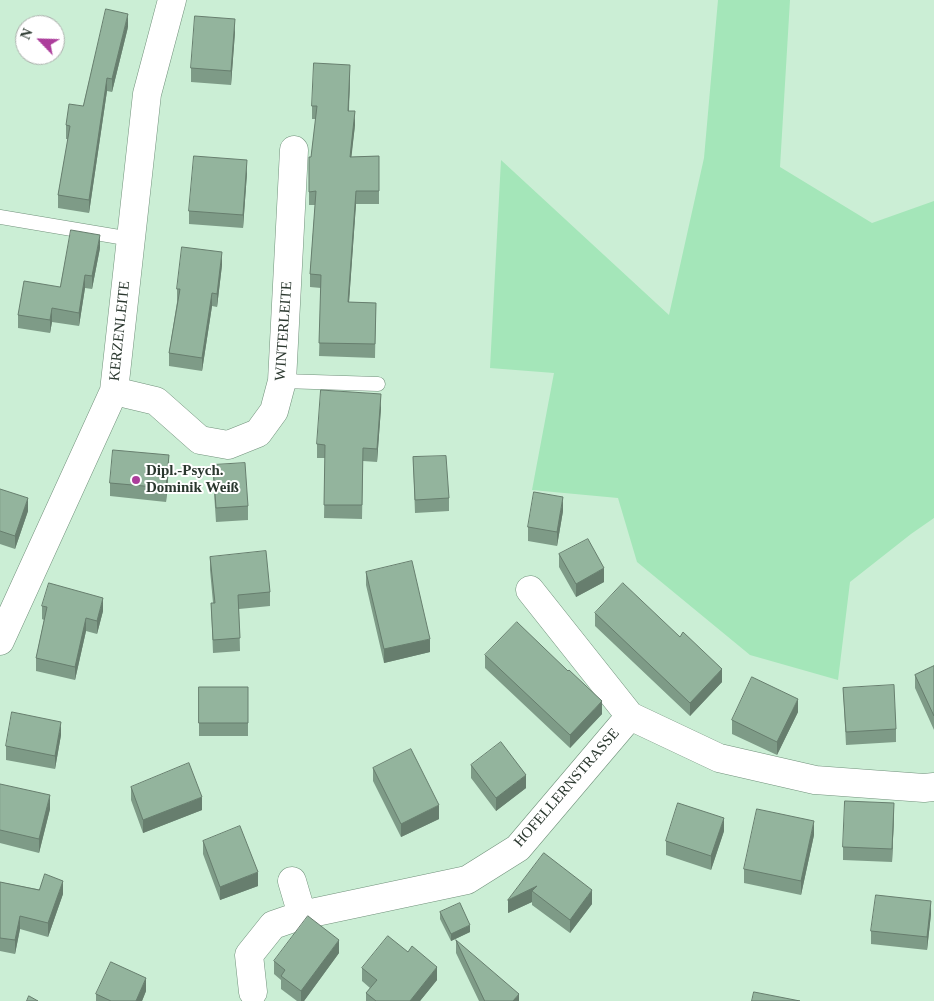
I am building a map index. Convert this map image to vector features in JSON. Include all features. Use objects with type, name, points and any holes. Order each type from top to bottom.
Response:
[{"type":"street","name":"KERZENLEITE","points":[[0,641],[114,390],[147,94],[172,0]]},
{"type":"street","name":"WINTERLEITE","points":[[114,390],[156,401],[200,440],[228,445],[258,433],[274,411],[282,381],[294,150]]},
{"type":"street","name":"HOFELLERNSTRASSE","points":[[530,590],[630,716],[719,758],[815,780],[924,788],[934,787]]},
{"type":"street","name":"HOFELLERNSTRASSE","points":[[253,992],[250,955],[273,925],[302,915],[467,880],[518,848],[630,716]]},
{"type":"street","points":[[292,881],[302,915]]},
{"type":"lane","points":[[0,217],[131,238]]},
{"type":"lane","points":[[282,381],[378,384]]},
{"type":"green space","points":[[718,0],[790,0],[780,167],[872,223],[934,201],[934,518],[850,582],[838,680],[750,655],[637,562],[618,498],[532,490],[554,373],[490,368],[501,160],[669,315],[704,158]]},
{"type":"building","points":[[106,9],[128,14],[112,79],[107,78],[89,200],[58,195],[70,126],[66,125],[69,104],[83,106]]},
{"type":"building","points":[[195,16],[235,19],[231,71],[191,68]]},
{"type":"building","points":[[314,63],[350,65],[348,111],[355,111],[350,157],[379,156],[379,191],[356,191],[348,302],[376,303],[375,344],[319,343],[321,275],[310,274],[316,191],[309,192],[309,157],[311,157],[317,106],[312,106]]},
{"type":"building","points":[[194,156],[247,160],[243,215],[189,211]]},
{"type":"building","points":[[71,230],[100,235],[92,276],[85,275],[79,313],[52,308],[50,320],[18,315],[24,281],[60,287]]},
{"type":"building","points":[[182,247],[222,252],[217,294],[212,293],[202,358],[169,353],[180,289],[177,289]]},
{"type":"building","points":[[321,390],[381,394],[377,449],[363,448],[362,505],[324,505],[325,445],[317,444]]},
{"type":"building","points":[[113,450],[169,455],[166,488],[110,483]]},
{"type":"building","points":[[446,456],[449,498],[415,500],[413,457]]},
{"type":"building","points":[[245,463],[248,506],[216,508],[213,465]]},
{"type":"building","points":[[0,489],[28,498],[15,536],[0,531]]},
{"type":"building","points":[[534,492],[563,497],[557,532],[528,527]]},
{"type":"building","points":[[588,539],[604,568],[576,584],[559,554]]},
{"type":"building","points":[[266,551],[270,592],[238,595],[240,638],[213,640],[211,603],[215,603],[210,557]]},
{"type":"building","points":[[412,561],[430,639],[384,649],[366,572]]},
{"type":"building","points":[[49,583],[103,598],[97,621],[86,618],[75,667],[36,658],[47,607],[42,606]]},
{"type":"building","points":[[623,583],[680,637],[683,632],[722,669],[690,703],[595,613]]},
{"type":"building","points":[[517,622],[602,701],[570,735],[485,655]]},
{"type":"building","points":[[934,666],[934,716],[915,675]]},
{"type":"building","points":[[752,677],[798,699],[777,742],[732,720]]},
{"type":"building","points":[[894,685],[896,729],[846,732],[843,688]]},
{"type":"building","points":[[199,687],[248,687],[248,723],[199,723]]},
{"type":"building","points":[[12,712],[61,722],[55,756],[6,746]]},
{"type":"building","points":[[501,742],[526,775],[496,798],[471,765]]},
{"type":"building","points":[[411,749],[439,805],[401,824],[373,768]]},
{"type":"building","points":[[189,763],[202,797],[143,820],[131,787]]},
{"type":"building","points":[[0,784],[50,795],[39,839],[0,830]]},
{"type":"building","points":[[845,801],[894,803],[892,849],[843,847]]},
{"type":"building","points":[[678,803],[724,818],[711,856],[666,841]]},
{"type":"building","points":[[757,809],[814,821],[801,881],[744,869]]},
{"type":"building","points":[[240,826],[258,872],[220,887],[203,841]]},
{"type":"building","points":[[544,853],[592,890],[570,920],[532,891],[537,886],[508,900]]},
{"type":"building","points":[[45,874],[63,881],[48,923],[20,916],[15,940],[0,938],[0,882],[39,890]]},
{"type":"building","points":[[876,895],[931,901],[927,937],[871,931]]},
{"type":"building","points":[[460,903],[470,925],[451,934],[440,912]]},
{"type":"building","points":[[308,916],[339,940],[301,991],[281,976],[285,970],[274,961]]},
{"type":"building","points":[[388,936],[408,952],[412,946],[437,967],[410,1001],[376,1001],[366,993],[377,980],[362,968]]},
{"type":"building","points":[[456,940],[519,994],[513,1001],[485,1001]]},
{"type":"building","points":[[111,962],[146,978],[136,1001],[111,1001],[96,994]]},
{"type":"building","points":[[754,992],[800,1001],[752,1001]]},
{"type":"building","points":[[29,996],[38,1001],[27,1001]]},
{"type":"place","name":"Dipl.-Psych. Dominik Weiß","points":[[136,480]]}]
